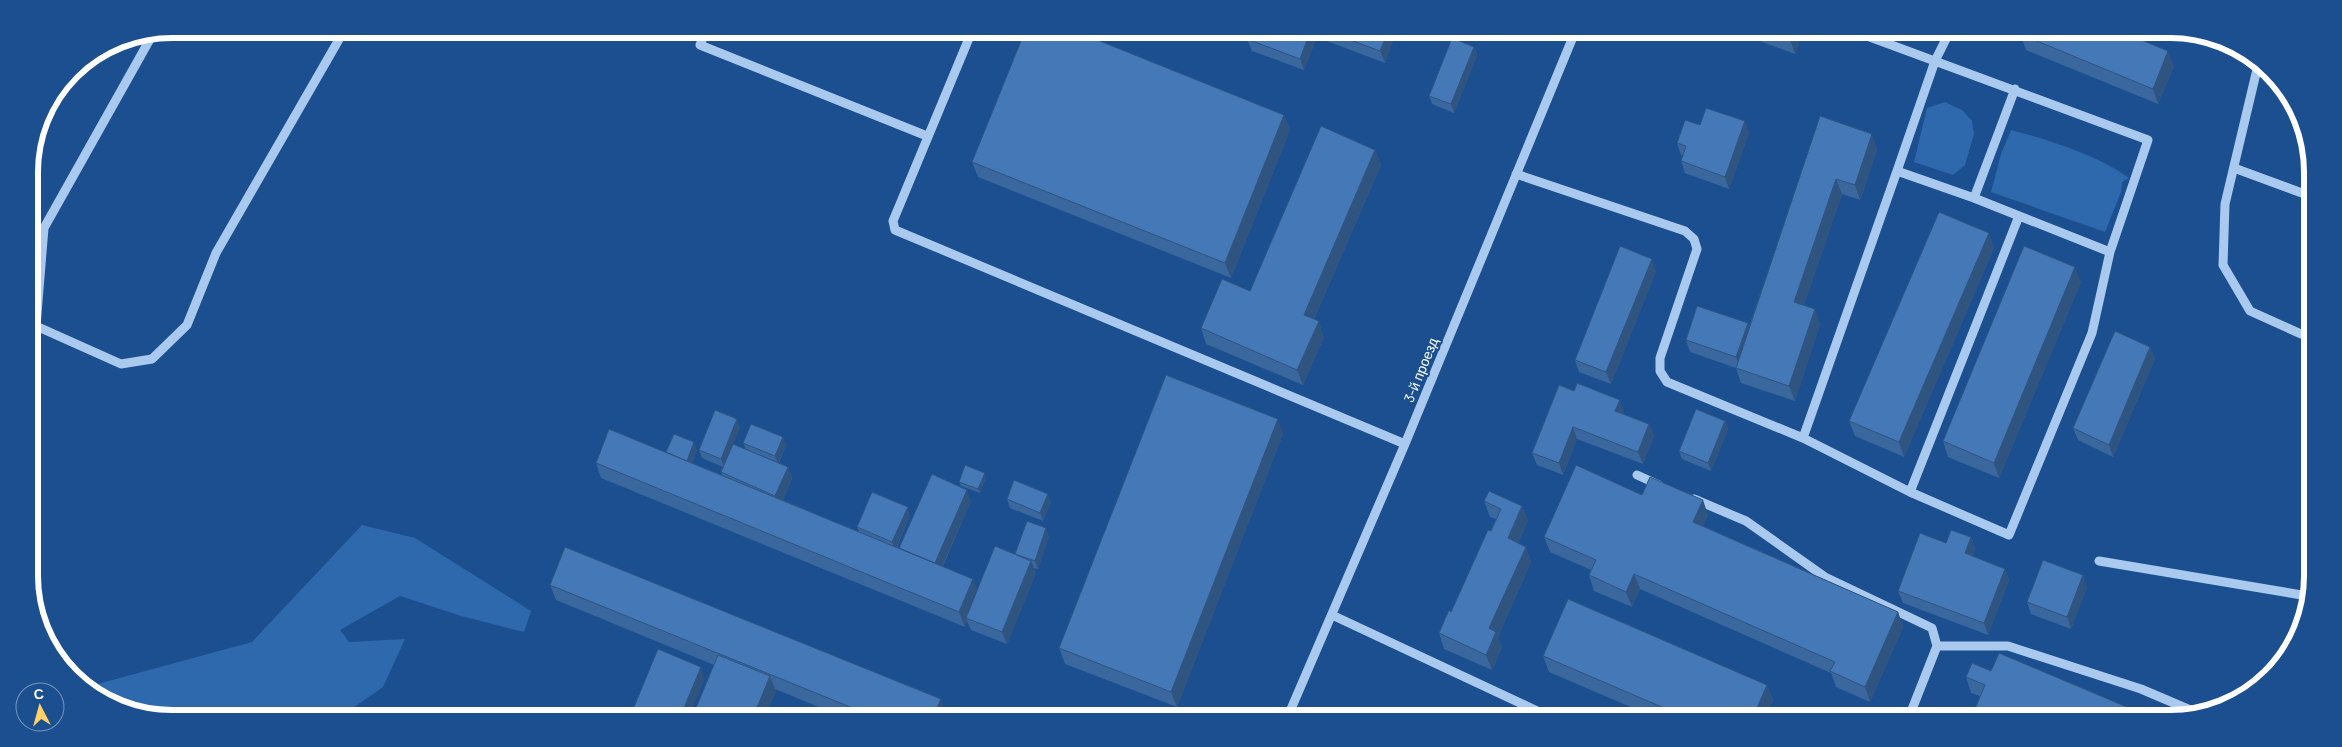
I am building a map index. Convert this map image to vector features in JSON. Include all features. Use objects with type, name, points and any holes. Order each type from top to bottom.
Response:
[{"type":"street","points":[[38,327],[121,364],[152,359],[186,325],[216,253],[341,38]]},
{"type":"street","points":[[703,38],[700,45],[927,136]]},
{"type":"street","points":[[969,38],[893,221],[895,230],[1405,444]]},
{"type":"street","name":"3-й проезд","points":[[1291,709],[1405,444],[1573,38]]},
{"type":"street","points":[[1516,174],[1685,231],[1694,239],[1697,249],[1660,358],[1660,371],[1667,382],[1803,438],[1910,492],[2008,535],[2092,333],[2110,252],[2148,140],[1873,38]]},
{"type":"street","points":[[1803,438],[1935,61],[1946,38]]},
{"type":"street","points":[[38,302],[44,228],[150,40]]},
{"type":"street","points":[[2257,69],[2225,204],[2223,265],[2250,311],[2304,335]]},
{"type":"street","points":[[1974,198],[2014,89]]},
{"type":"street","points":[[2234,168],[2304,194]]},
{"type":"street","points":[[1897,171],[1974,198],[2110,252]]},
{"type":"street","points":[[1910,492],[2019,216]]},
{"type":"street","points":[[1637,475],[1664,487]]},
{"type":"street","points":[[1682,494],[1746,521],[1825,577],[1932,628],[1937,646],[1912,709]]},
{"type":"street","points":[[2100,561],[2303,595]]},
{"type":"street","points":[[1332,615],[1536,709]]},
{"type":"street","points":[[1937,646],[2008,646],[2141,690],[2186,708]]},
{"type":"shaded area","points":[[1945,102],[1962,110],[1972,121],[1974,134],[1965,165],[1953,175],[1914,162],[1927,108]]},
{"type":"shaded area","points":[[2011,130],[2056,143],[2103,162],[2129,178],[2122,182],[2121,192],[2105,232],[1991,192],[2001,154]]},
{"type":"shaded area","points":[[362,525],[415,538],[531,611],[524,632],[461,616],[400,596],[340,630],[349,642],[405,639],[383,687],[350,710],[172,710],[137,705],[120,699],[95,685],[252,642]]},
{"type":"building","points":[[1022,38],[1092,38],[1284,115],[1225,263],[972,162]]},
{"type":"building","points":[[1247,38],[1308,38],[1300,59]]},
{"type":"building","points":[[1345,38],[1385,38],[1380,51]]},
{"type":"building","points":[[1452,38],[1474,47],[1451,104],[1429,96]]},
{"type":"building","points":[[2030,38],[2137,38],[2168,51],[2153,89]]},
{"type":"building","points":[[1706,108],[1745,121],[1725,177],[1681,161],[1686,146],[1677,143],[1685,120],[1700,125]]},
{"type":"building","points":[[1820,116],[1872,134],[1855,185],[1836,179],[1794,302],[1815,309],[1789,386],[1736,368]]},
{"type":"building","points":[[1321,126],[1375,150],[1304,315],[1319,321],[1297,370],[1201,328],[1222,279],[1250,291]]},
{"type":"building","points":[[1939,212],[1989,233],[1899,442],[1849,421]]},
{"type":"building","points":[[1620,246],[1652,259],[1606,372],[1575,360]]},
{"type":"building","points":[[2024,246],[2075,267],[1994,463],[1943,441]]},
{"type":"building","points":[[1697,306],[1748,323],[1736,357],[1686,340]]},
{"type":"building","points":[[2115,331],[2150,347],[2109,445],[2073,428]]},
{"type":"building","points":[[1166,375],[1278,419],[1171,692],[1059,648]]},
{"type":"building","points":[[1577,383],[1620,400],[1615,411],[1649,424],[1638,452],[1573,427],[1559,463],[1532,453],[1559,385],[1574,391]]},
{"type":"building","points":[[1696,409],[1725,421],[1708,463],[1679,451]]},
{"type":"building","points":[[715,410],[737,419],[721,459],[699,450]]},
{"type":"building","points":[[751,424],[783,437],[775,456],[743,443]]},
{"type":"building","points":[[609,429],[973,579],[959,612],[596,463]]},
{"type":"building","points":[[674,434],[694,442],[687,461],[666,452]]},
{"type":"building","points":[[733,444],[788,467],[775,496],[721,472]]},
{"type":"building","points":[[965,465],[985,473],[978,489],[959,482]]},
{"type":"building","points":[[1576,465],[1642,495],[1650,477],[1703,500],[1693,522],[1898,612],[1865,687],[1830,671],[1835,662],[1634,574],[1626,592],[1589,575],[1596,560],[1544,537]]},
{"type":"building","points":[[932,474],[967,490],[935,563],[899,548]]},
{"type":"building","points":[[1014,480],[1048,494],[1040,513],[1007,499]]},
{"type":"building","points":[[1489,491],[1522,506],[1508,538],[1526,547],[1489,628],[1496,632],[1486,655],[1439,633],[1449,610],[1451,612],[1488,530],[1491,531],[1501,509],[1484,501]]},
{"type":"building","points":[[872,492],[908,507],[892,542],[857,527]]},
{"type":"building","points":[[1027,521],[1046,528],[1035,561],[1015,554]]},
{"type":"building","points":[[1951,530],[1971,537],[1965,553],[2005,569],[1984,623],[1898,591],[1920,533],[1946,543]]},
{"type":"building","points":[[995,546],[1031,561],[1002,632],[966,618]]},
{"type":"building","points":[[565,547],[941,699],[936,710],[857,710],[550,585]]},
{"type":"building","points":[[2043,560],[2083,575],[2067,617],[2027,602]]},
{"type":"building","points":[[1568,599],[1767,685],[1756,709],[1667,709],[1543,656]]},
{"type":"building","points":[[658,649],[701,667],[683,710],[633,710]]},
{"type":"building","points":[[1999,653],[2132,709],[1975,709],[1985,685],[1966,677],[1972,663],[1991,671]]},
{"type":"building","points":[[718,655],[770,676],[756,710],[695,710]]}]
